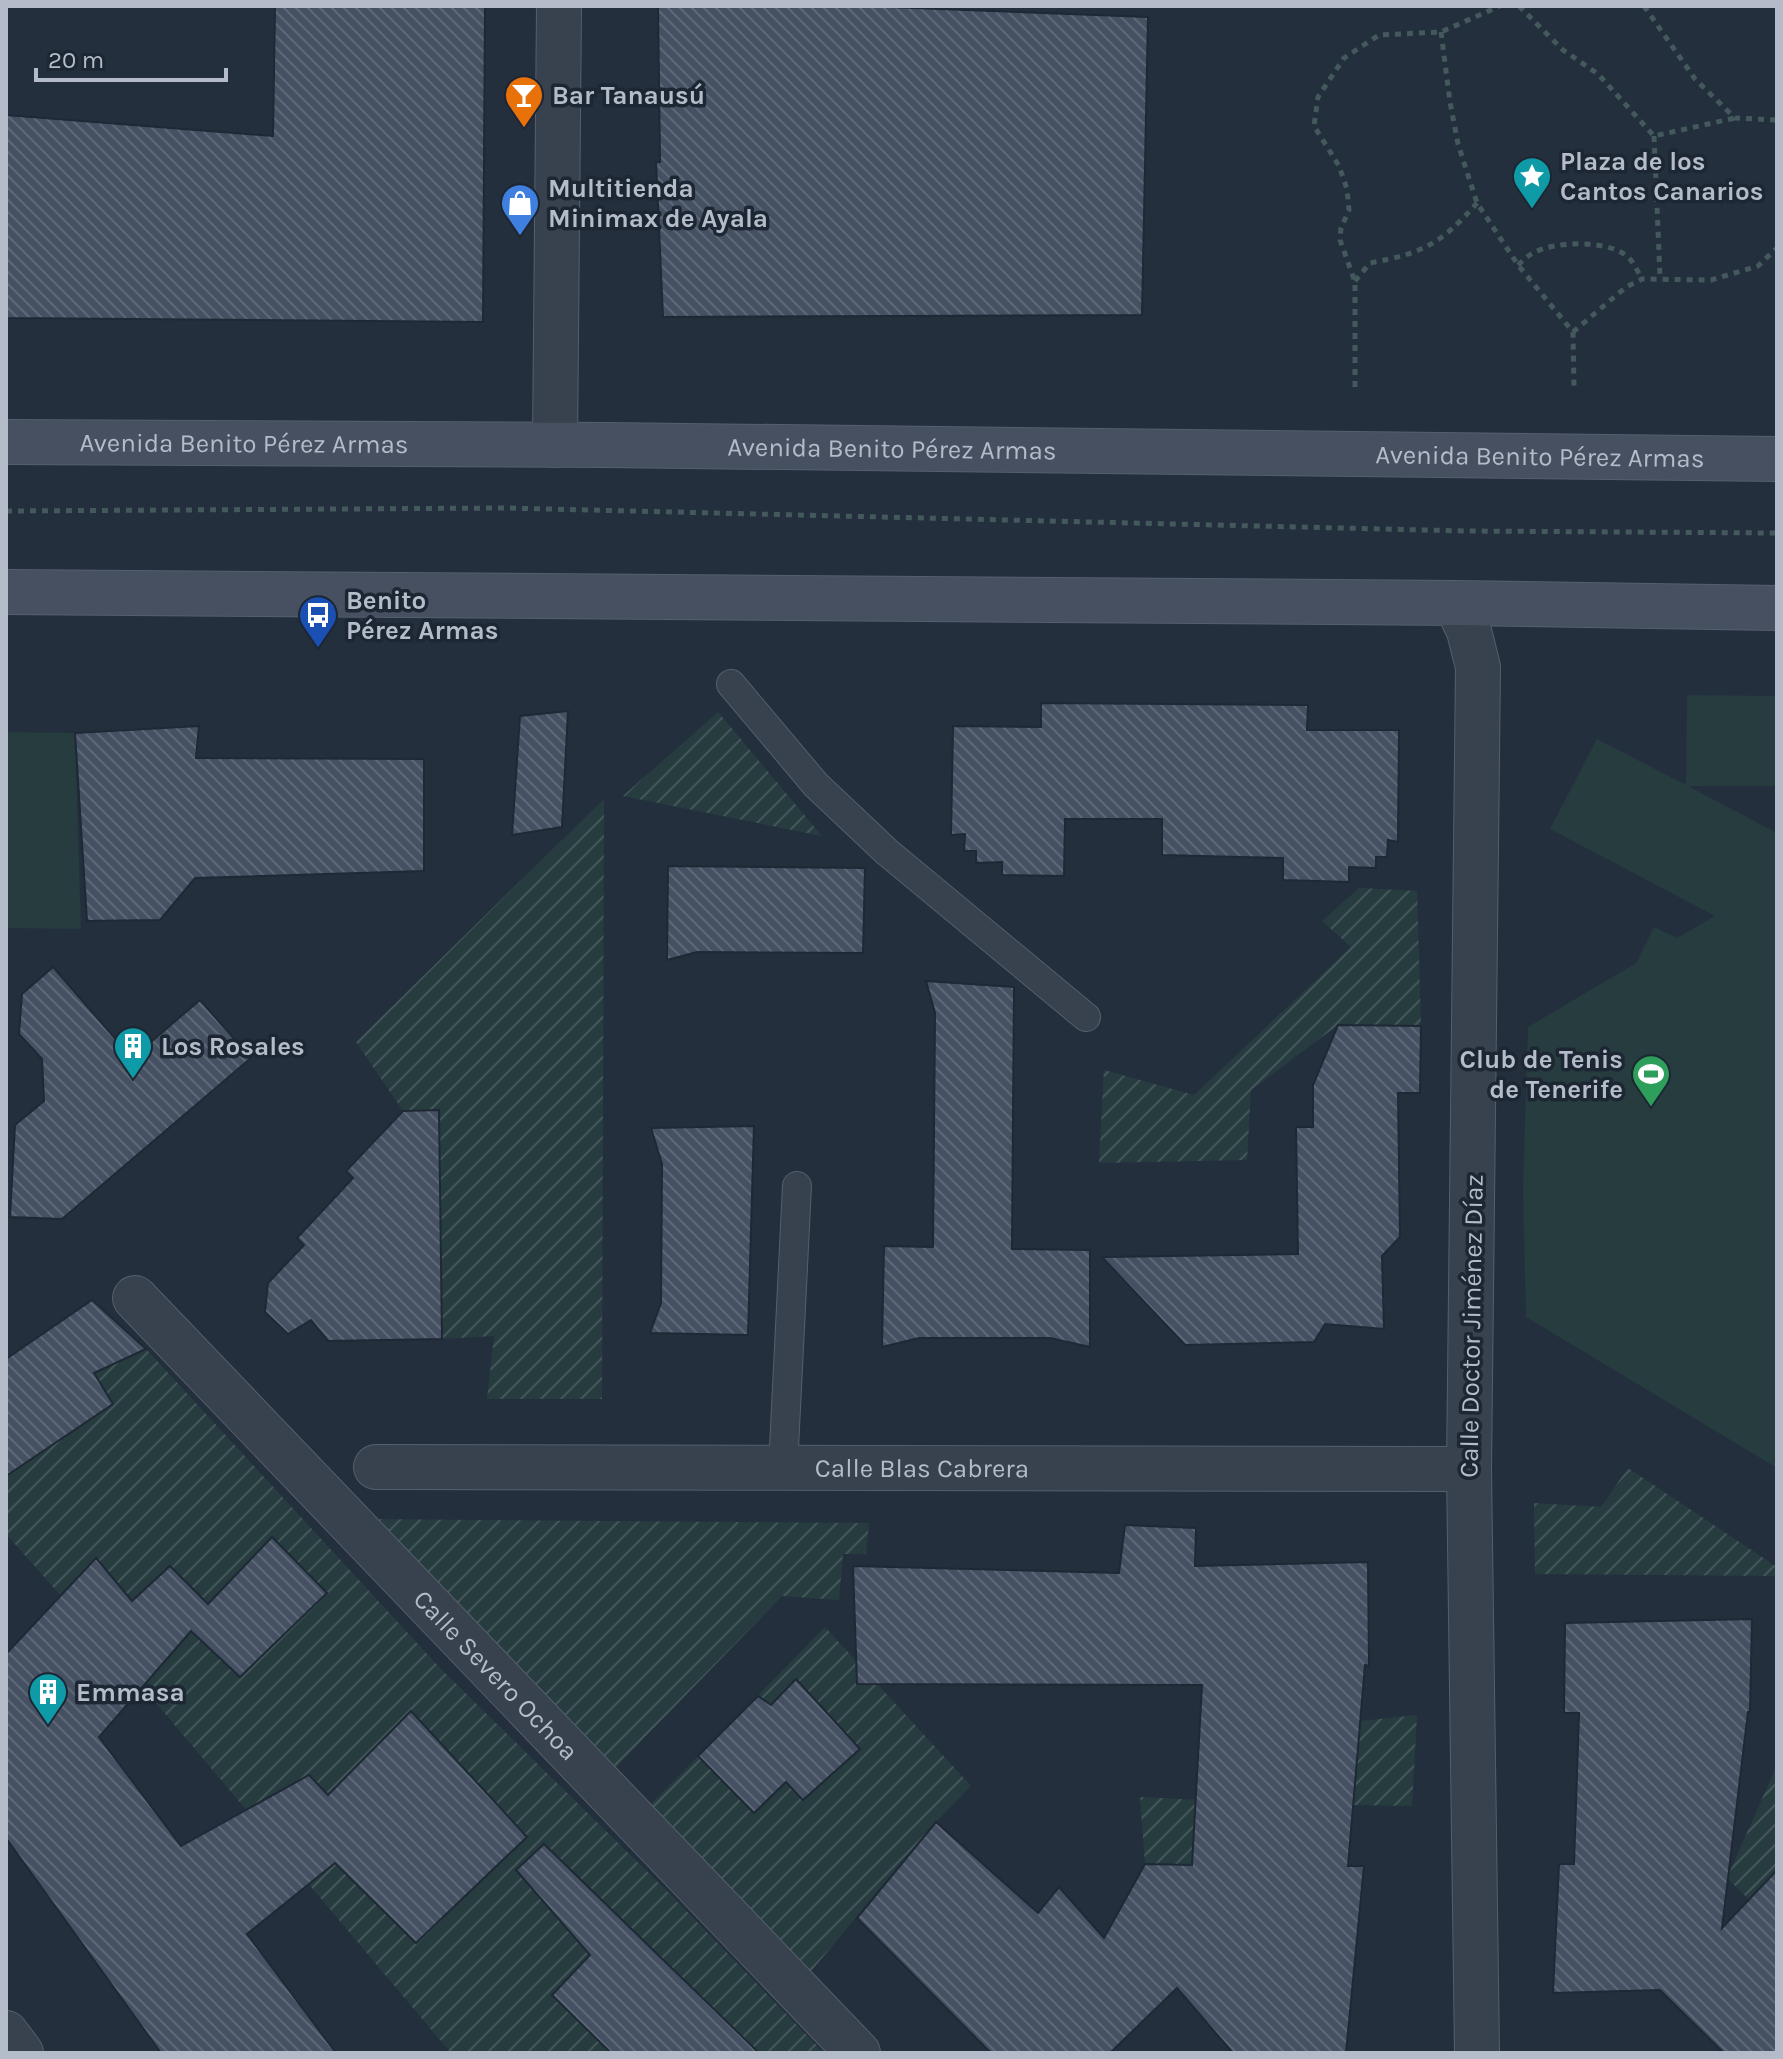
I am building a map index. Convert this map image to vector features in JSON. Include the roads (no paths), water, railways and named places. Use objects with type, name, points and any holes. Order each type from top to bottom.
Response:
[{"type":"street","points":[[555,445],[559,6]]},
{"type":"street","name":"Avenida Benito Pérez Armas","points":[[6,442],[1777,459]]},
{"type":"street","points":[[6,592],[1777,608]]},
{"type":"street","name":"Calle Doctor Jiménez Díaz","points":[[1456,603],[1469,631],[1478,667],[1469,1469],[1477,2053]]},
{"type":"street","name":"Calle Severo Ochoa","points":[[135,1298],[858,2053]]},
{"type":"street","name":"Calle Blas Cabrera","points":[[376,1467],[1469,1469]]},
{"type":"street","points":[[6,2033],[21,2053]]},
{"type":"lane","points":[[731,684],[826,795],[887,852],[1086,1017]]},
{"type":"lane","points":[[783,1468],[797,1186]]},
{"type":"place","name":"Bar Tanausú","points":[[524,129]]},
{"type":"place","name":"Plaza de los Cantos Canarios","points":[[1532,210]]},
{"type":"place","name":"Multitienda Minimax de Ayala","points":[[520,237]]},
{"type":"place","name":"Benito Pérez Armas","points":[[318,649]]},
{"type":"place","name":"Los Rosales","points":[[133,1080]]},
{"type":"place","name":"Club de Tenis de Tenerife","points":[[1651,1108]]},
{"type":"place","name":"Emmasa","points":[[48,1726]]}]
